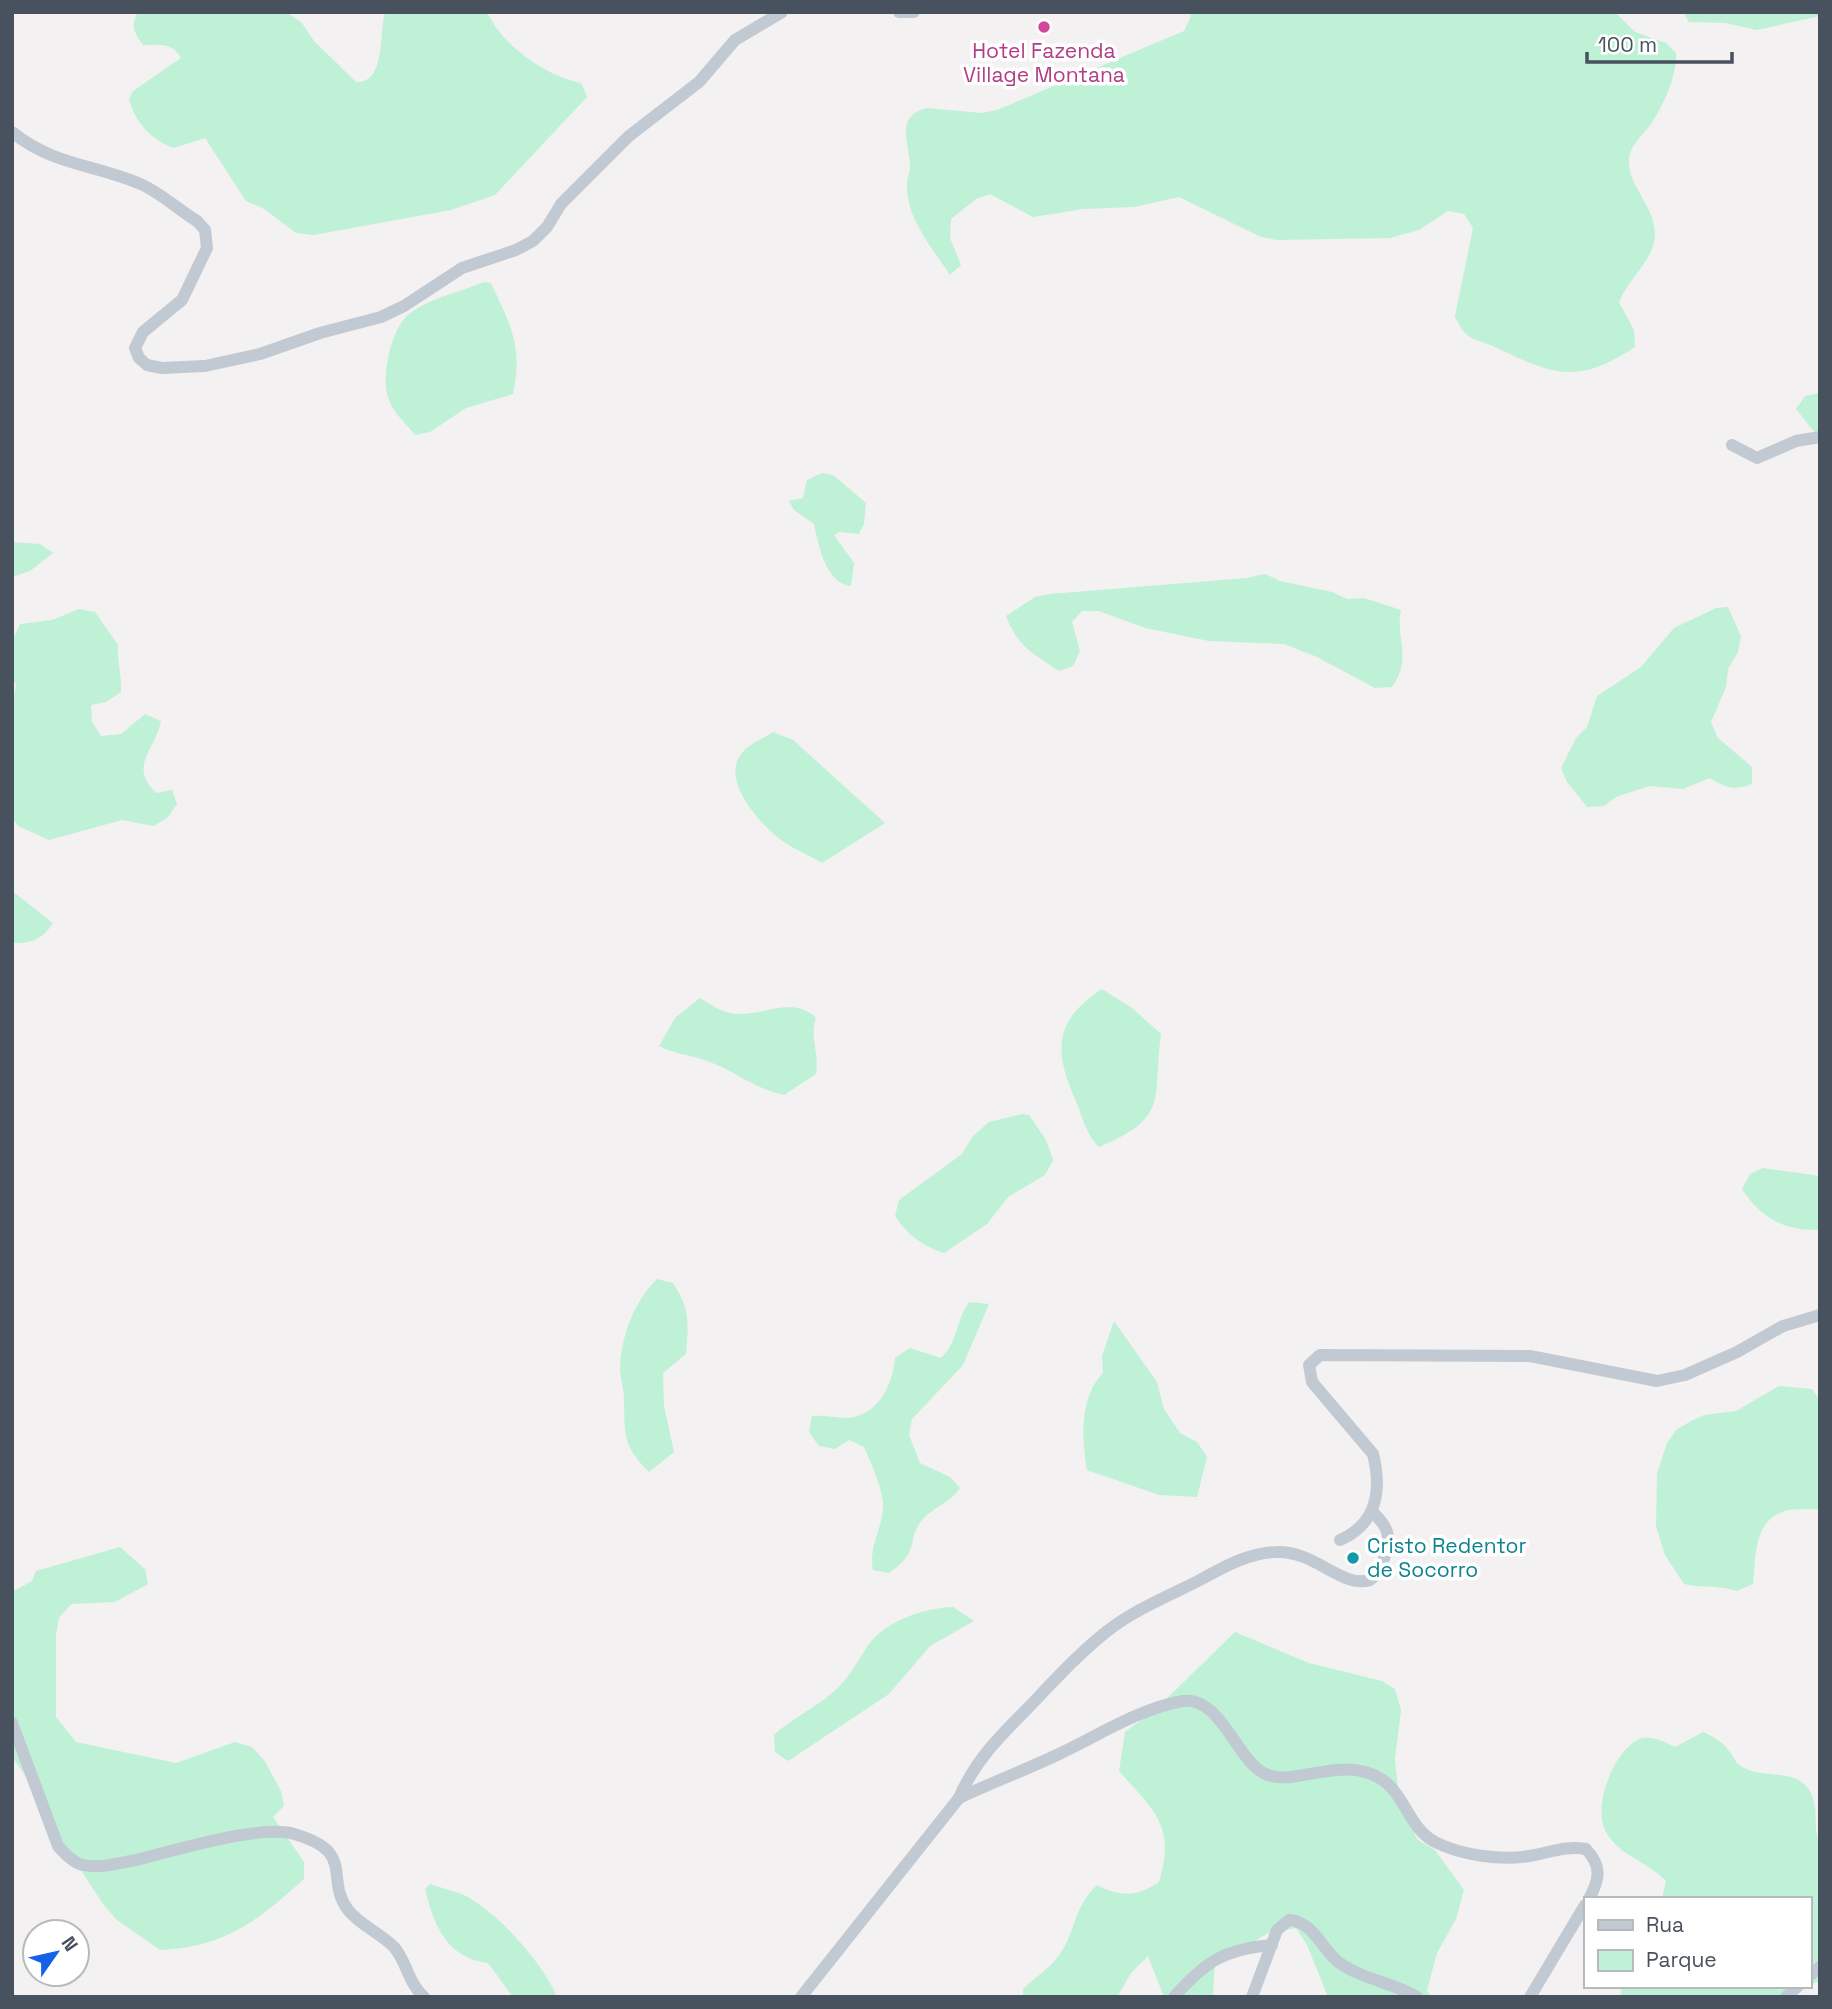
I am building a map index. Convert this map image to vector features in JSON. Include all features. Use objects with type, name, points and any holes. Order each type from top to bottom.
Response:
[{"type":"street","points":[[12,132],[41,152],[138,183],[197,221],[205,230],[207,248],[182,300],[143,332],[135,348],[139,358],[147,365],[162,368],[205,366],[260,354],[320,332],[381,317],[404,306],[462,268],[516,250],[533,241],[547,227],[561,204],[629,136],[691,89],[735,40],[782,12]]},
{"type":"street","points":[[900,12],[914,12]]},
{"type":"street","points":[[1732,445],[1757,458],[1796,441],[1820,437]]},
{"type":"street","points":[[1340,1540],[1363,1527],[1373,1513],[1377,1483],[1373,1454],[1312,1382],[1309,1365],[1321,1355],[1530,1356],[1657,1381],[1685,1375],[1737,1352],[1783,1326],[1820,1315]]},
{"type":"street","points":[[800,1997],[959,1798],[970,1773],[985,1751],[1069,1664],[1107,1631],[1142,1608],[1230,1564],[1277,1552],[1310,1557],[1354,1583],[1370,1580],[1380,1569],[1388,1539],[1384,1525],[1373,1513]]},
{"type":"street","points":[[959,1798],[1129,1720],[1185,1701],[1201,1704],[1218,1718],[1251,1765],[1264,1774],[1277,1779],[1336,1768],[1378,1776],[1392,1786],[1418,1826],[1432,1840],[1448,1847],[1492,1856],[1527,1857],[1572,1846],[1586,1849],[1599,1868],[1598,1882],[1590,1897]]},
{"type":"street","points":[[12,1723],[58,1846],[68,1857],[82,1865],[109,1866],[256,1833],[291,1833],[314,1841],[330,1852],[336,1862],[347,1908],[395,1948],[413,1987],[424,1997]]},
{"type":"street","points":[[1531,1997],[1584,1907]]},
{"type":"street","points":[[1252,1997],[1283,1923],[1295,1920],[1313,1933],[1336,1960],[1353,1971],[1417,1997]]},
{"type":"street","points":[[1174,1997],[1198,1970],[1218,1957],[1242,1948],[1272,1945]]},
{"type":"green space","points":[[138,12],[286,12],[302,23],[314,41],[356,82],[366,80],[377,66],[385,12],[485,12],[515,48],[558,76],[581,83],[587,97],[495,195],[451,210],[314,235],[296,233],[264,209],[246,201],[205,138],[174,148],[151,135],[140,123],[129,99],[133,91],[181,58],[169,47],[143,45],[134,29]]},
{"type":"green space","points":[[1190,12],[1615,12],[1635,32],[1666,43],[1676,53],[1669,90],[1651,124],[1634,145],[1629,160],[1633,181],[1648,209],[1655,230],[1649,256],[1619,302],[1634,330],[1635,347],[1597,367],[1565,372],[1533,364],[1467,335],[1455,316],[1473,228],[1464,214],[1448,211],[1419,230],[1390,238],[1277,240],[1261,237],[1179,197],[1134,207],[1083,209],[1033,217],[990,194],[976,199],[951,219],[950,238],[961,265],[950,275],[921,232],[910,208],[907,181],[910,167],[906,132],[910,118],[926,108],[982,113],[997,110],[1184,31],[1191,16]]},
{"type":"green space","points":[[1683,12],[1820,12],[1820,16],[1757,30],[1725,23],[1689,22]]},
{"type":"green space","points":[[484,282],[491,283],[513,337],[517,363],[513,394],[466,408],[430,432],[415,435],[394,409],[387,391],[389,354],[397,330],[417,308]]},
{"type":"green space","points":[[1820,393],[1820,434],[1816,434],[1796,409],[1805,396]]},
{"type":"green space","points":[[822,473],[833,475],[866,503],[864,524],[859,534],[839,532],[834,535],[854,563],[851,586],[842,584],[829,571],[814,524],[794,510],[789,501],[803,498],[807,480]]},
{"type":"green space","points":[[12,542],[40,544],[53,553],[30,571],[12,577]]},
{"type":"green space","points":[[1265,574],[1280,581],[1332,592],[1347,599],[1364,598],[1401,610],[1401,667],[1392,687],[1375,688],[1317,657],[1284,644],[1209,641],[1145,628],[1099,611],[1082,611],[1072,622],[1080,651],[1073,666],[1059,671],[1022,643],[1006,616],[1035,597],[1050,594],[1247,578]]},
{"type":"green space","points":[[1728,607],[1741,636],[1738,652],[1728,669],[1726,687],[1711,722],[1718,738],[1752,767],[1752,784],[1730,787],[1710,778],[1683,789],[1650,786],[1618,796],[1604,806],[1587,807],[1567,782],[1561,768],[1576,738],[1587,727],[1597,696],[1641,667],[1674,628],[1716,608]]},
{"type":"green space","points":[[79,609],[95,612],[118,645],[121,692],[106,702],[91,705],[92,722],[101,736],[121,734],[145,714],[161,721],[146,758],[144,774],[156,793],[172,790],[177,804],[168,817],[154,826],[122,820],[49,840],[18,826],[12,817],[12,707],[16,685],[12,677],[12,641],[20,624],[52,620]]},
{"type":"green space","points":[[773,732],[793,740],[885,823],[822,863],[775,835],[746,802],[736,776],[736,764],[742,753]]},
{"type":"green space","points":[[12,891],[53,923],[36,939],[25,943],[12,943]]},
{"type":"green space","points":[[1102,989],[1132,1008],[1161,1034],[1154,1104],[1148,1115],[1138,1126],[1099,1147],[1087,1130],[1068,1081],[1061,1050],[1067,1024],[1075,1012]]},
{"type":"green space","points":[[700,998],[730,1013],[753,1013],[786,1007],[806,1011],[816,1018],[816,1074],[784,1095],[764,1089],[707,1061],[659,1046],[675,1018]]},
{"type":"green space","points":[[1022,1114],[1029,1115],[1046,1140],[1053,1160],[1045,1175],[1008,1197],[987,1224],[944,1253],[910,1234],[895,1216],[899,1200],[962,1154],[972,1137],[989,1122]]},
{"type":"green space","points":[[1763,1168],[1820,1176],[1820,1230],[1785,1225],[1758,1208],[1742,1189],[1750,1174]]},
{"type":"green space","points":[[657,1279],[673,1283],[679,1292],[687,1317],[688,1333],[686,1354],[663,1373],[664,1406],[674,1452],[649,1472],[629,1446],[620,1367],[623,1343],[631,1319],[642,1298]]},
{"type":"green space","points":[[969,1302],[989,1304],[963,1365],[912,1419],[909,1435],[920,1463],[950,1477],[960,1488],[923,1519],[915,1533],[910,1552],[899,1565],[889,1573],[873,1570],[872,1553],[883,1505],[873,1468],[864,1447],[849,1440],[835,1449],[819,1446],[809,1432],[812,1416],[846,1418],[867,1412],[887,1388],[895,1358],[910,1348],[941,1358],[947,1352]]},
{"type":"green space","points":[[1114,1321],[1157,1382],[1164,1409],[1180,1433],[1197,1442],[1207,1457],[1197,1497],[1159,1495],[1087,1470],[1084,1445],[1086,1406],[1095,1383],[1103,1373],[1102,1356]]},
{"type":"green space","points":[[1779,1386],[1812,1389],[1820,1401],[1820,1509],[1785,1511],[1767,1523],[1758,1541],[1753,1584],[1737,1591],[1684,1584],[1665,1555],[1656,1526],[1657,1474],[1667,1443],[1676,1430],[1691,1421],[1704,1415],[1736,1411]]},
{"type":"green space","points":[[120,1547],[145,1569],[148,1584],[115,1602],[71,1604],[59,1618],[56,1634],[56,1717],[76,1742],[176,1763],[235,1742],[252,1747],[264,1760],[281,1791],[284,1806],[273,1817],[304,1862],[304,1879],[255,1919],[222,1937],[183,1948],[160,1950],[117,1920],[103,1904],[57,1834],[38,1795],[12,1756],[12,1592],[32,1581],[36,1571]]},
{"type":"green space","points":[[953,1607],[974,1621],[930,1646],[889,1694],[788,1761],[775,1752],[774,1735],[837,1689],[874,1638],[894,1623],[918,1613]]},
{"type":"green space","points":[[1235,1632],[1309,1663],[1382,1681],[1395,1689],[1401,1710],[1395,1759],[1400,1807],[1418,1840],[1435,1850],[1464,1890],[1456,1919],[1437,1953],[1427,1990],[1431,1997],[1328,1997],[1307,1945],[1296,1928],[1268,1933],[1236,1953],[1215,1957],[1213,1997],[1164,1997],[1148,1956],[1131,1973],[1117,1997],[1023,1997],[1023,1989],[1060,1954],[1083,1902],[1097,1885],[1114,1892],[1129,1894],[1159,1882],[1164,1863],[1163,1832],[1152,1809],[1119,1771],[1125,1732],[1157,1708]]},
{"type":"green space","points":[[1703,1732],[1724,1745],[1738,1764],[1747,1769],[1790,1777],[1807,1787],[1813,1798],[1820,1846],[1820,1981],[1811,1984],[1811,1897],[1662,1897],[1666,1881],[1624,1852],[1605,1830],[1602,1819],[1604,1793],[1621,1755],[1639,1739],[1658,1740],[1675,1747]]},
{"type":"green space","points":[[430,1884],[466,1896],[492,1914],[518,1940],[541,1969],[557,1997],[513,1997],[488,1963],[462,1955],[452,1947],[444,1938],[433,1915],[425,1889]]},
{"type":"green space","points":[[1622,1988],[1800,1988],[1779,1997],[1620,1997]]},
{"type":"place","name":"Hotel Fazenda Village Montana","points":[[1044,27]]},
{"type":"place","name":"Cristo Redentor de Socorro","points":[[1353,1558]]}]
